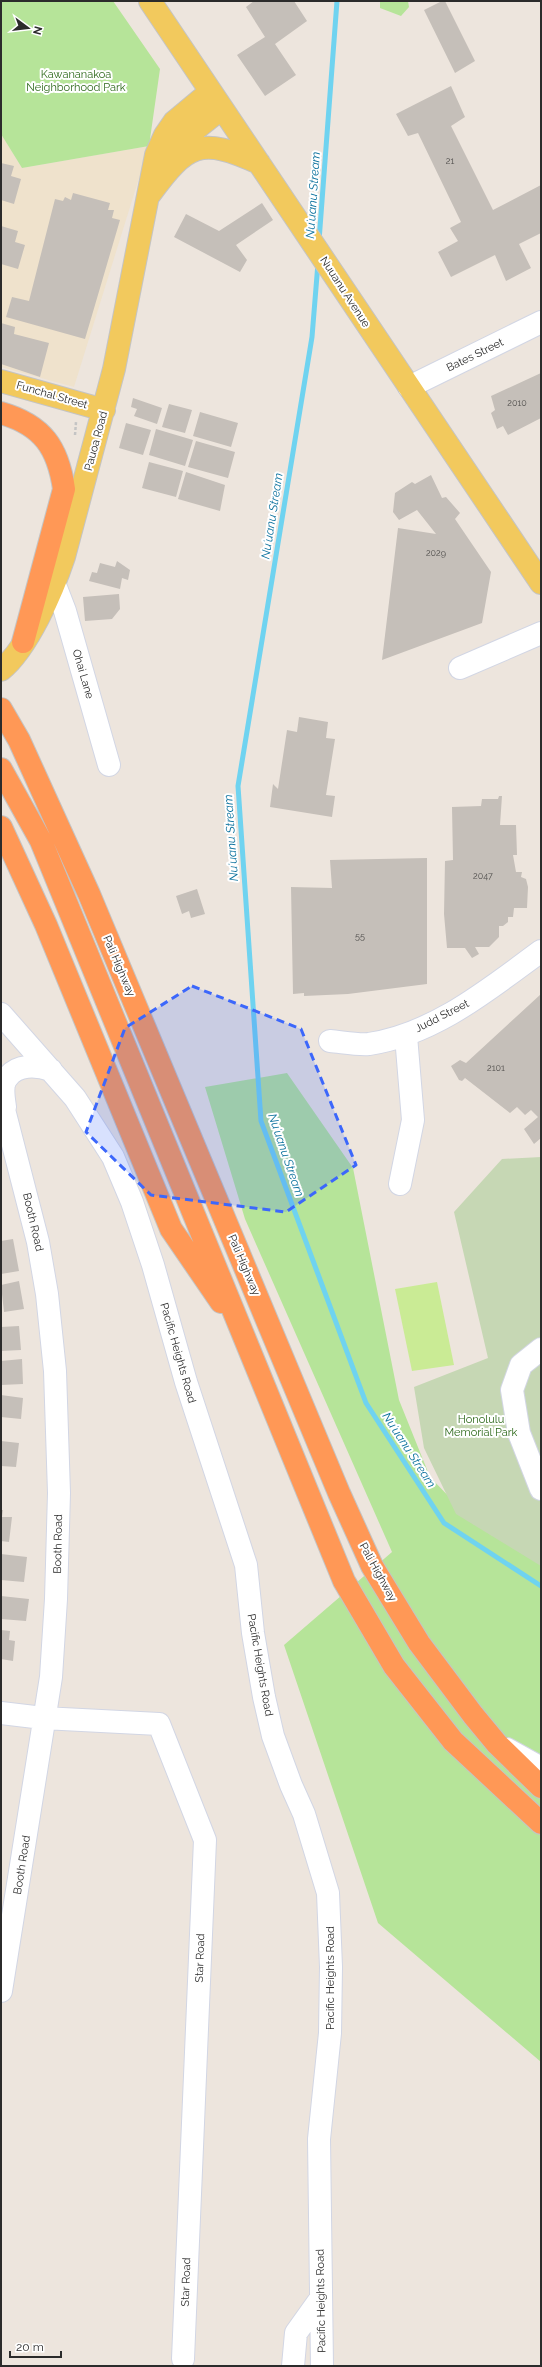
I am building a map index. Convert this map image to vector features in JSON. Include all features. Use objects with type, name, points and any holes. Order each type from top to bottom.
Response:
[{"type":"highway","points":[[1,413],[29,425],[41,434],[54,449],[61,470],[64,489],[23,642]]},
{"type":"highway","name":"Pali Highway","points":[[1,709],[19,740],[89,894],[339,1493],[372,1566],[420,1643],[473,1715],[497,1744],[541,1787]]},
{"type":"highway","points":[[1,769],[41,841],[248,1343],[344,1581],[394,1666],[453,1741],[541,1823]]},
{"type":"highway","points":[[1,828],[46,925],[172,1229],[248,1343]]},
{"type":"main road","name":"Nuuanu Avenue","points":[[150,1],[541,583]]},
{"type":"main road","name":"Pauoa Road","points":[[1,670],[8,664],[23,642],[54,585],[70,538],[114,370],[149,195],[153,165],[165,135],[174,122],[216,100]]},
{"type":"main road","points":[[149,195],[174,163],[190,152],[212,147],[226,149],[260,164]]},
{"type":"main road","name":"Funchal Street","points":[[1,381],[104,410]]},
{"type":"street","name":"Bates Street","points":[[409,387],[541,322]]},
{"type":"street","name":"Ohai Lane","points":[[54,585],[65,611],[109,765]]},
{"type":"street","points":[[460,668],[541,633]]},
{"type":"street","name":"Judd Street","points":[[330,1041],[368,1044],[406,1036],[469,1004],[541,951]]},
{"type":"street","name":"Pacific Heights Road","points":[[1,1014],[75,1098],[113,1157],[132,1202],[146,1244],[186,1382],[246,1565],[254,1634],[264,1697],[273,1736],[291,1785],[304,1814],[328,1893],[331,1974],[330,2033],[319,2139],[322,2366]]},
{"type":"street","points":[[400,1184],[414,1120],[406,1036]]},
{"type":"street","name":"Booth Road","points":[[1,1991],[51,1677],[56,1599],[59,1493],[55,1371],[47,1294],[38,1242],[3,1102],[6,1079],[19,1069],[27,1067],[51,1070]]},
{"type":"street","points":[[541,1349],[521,1364],[512,1390],[519,1433],[541,1489]]},
{"type":"street","name":"Star Road","points":[[1,1713],[45,1718],[159,1724],[205,1840],[182,2359]]},
{"type":"street","points":[[497,1744],[541,1768]]},
{"type":"street","points":[[293,2366],[296,2332],[321,2298]]},
{"type":"highlighted area","points":[[192,986],[301,1029],[356,1165],[286,1212],[151,1195],[86,1132],[125,1028]]},
{"type":"shaded area","points":[[1,134],[22,168],[149,146],[74,387],[1,367]]},
{"type":"green space","name":"Kawananakoa Neighborhood Park","points":[[1,1],[113,1],[160,69],[149,146],[22,168],[1,134]]},
{"type":"green space","points":[[380,1],[408,1],[409,7],[401,16],[380,8]]},
{"type":"green space","points":[[287,1073],[353,1168],[399,1400],[430,1477],[459,1507],[541,1556],[541,2062],[378,1923],[284,1645],[392,1552],[245,1219],[205,1087]]},
{"type":"green space","name":"Honolulu Memorial Park","points":[[541,1157],[541,1566],[456,1514],[424,1448],[414,1387],[488,1358],[454,1212],[502,1159]]},
{"type":"green space","points":[[437,1282],[454,1365],[412,1371],[395,1289]]},
{"type":"building","points":[[254,1],[294,1],[307,21],[275,44],[296,75],[265,96],[237,55],[265,37],[246,7]]},
{"type":"building","points":[[445,1],[475,61],[455,73],[424,10]]},
{"type":"building","points":[[451,86],[465,117],[451,126],[493,210],[541,185],[541,233],[519,244],[531,268],[506,281],[495,255],[451,277],[438,252],[458,241],[450,228],[461,222],[418,133],[408,136],[396,114]]},
{"type":"building","points":[[1,163],[14,166],[11,176],[21,179],[14,204],[1,200]]},
{"type":"building","points":[[73,193],[110,203],[108,210],[114,210],[112,218],[120,220],[85,339],[6,317],[12,297],[29,301],[55,199],[63,201],[65,197],[71,200]]},
{"type":"building","points":[[262,203],[273,220],[236,245],[247,260],[240,272],[174,237],[186,214],[219,231]]},
{"type":"building","points":[[1,226],[18,231],[15,242],[25,245],[18,269],[1,264]]},
{"type":"building","points":[[1,323],[15,327],[14,334],[49,343],[40,377],[1,364]]},
{"type":"building","points":[[541,373],[541,418],[508,435],[503,426],[497,429],[491,413],[495,410],[491,396]]},
{"type":"building","points":[[133,398],[162,408],[157,424],[134,416],[137,409],[131,407]]},
{"type":"building","points":[[169,404],[192,410],[185,433],[162,427]]},
{"type":"building","points":[[200,412],[238,423],[231,447],[193,436]]},
{"type":"building","points":[[126,423],[151,430],[143,455],[119,448]]},
{"type":"building","points":[[156,429],[193,440],[185,466],[149,455]]},
{"type":"building","points":[[196,441],[235,452],[228,478],[188,467]]},
{"type":"building","points":[[149,462],[183,471],[176,497],[142,488]]},
{"type":"building","points":[[186,472],[225,485],[220,511],[178,499]]},
{"type":"building","points":[[431,475],[442,498],[446,497],[460,513],[455,519],[491,572],[482,623],[382,660],[398,528],[436,534],[417,510],[399,520],[393,512],[395,493],[412,482],[415,484]]},
{"type":"building","points":[[117,561],[130,570],[128,580],[122,578],[120,589],[89,581],[92,572],[97,573],[100,563],[115,567]]},
{"type":"building","points":[[119,594],[120,609],[112,619],[85,621],[83,597]]},
{"type":"building","points":[[299,717],[328,722],[326,738],[335,739],[326,795],[335,796],[332,817],[270,807],[273,784],[278,789],[287,730],[297,732]]},
{"type":"building","points":[[499,796],[502,796],[500,825],[516,825],[517,855],[513,855],[516,872],[522,872],[521,877],[526,879],[528,887],[527,908],[514,908],[513,917],[508,917],[508,922],[503,926],[499,926],[499,937],[489,947],[475,947],[479,954],[472,958],[465,948],[447,948],[444,914],[445,861],[453,860],[452,807],[481,806],[482,799],[498,799]]},
{"type":"building","points":[[427,858],[427,984],[348,994],[304,996],[304,993],[293,994],[291,887],[332,888],[330,860]]},
{"type":"building","points":[[197,889],[205,914],[191,918],[189,911],[182,914],[176,896]]},
{"type":"building","points":[[541,994],[541,1138],[534,1144],[524,1129],[538,1117],[531,1110],[525,1115],[517,1107],[510,1113],[465,1078],[462,1081],[459,1080],[451,1066],[460,1060],[466,1063]]},
{"type":"building","points":[[13,1239],[19,1271],[1,1274],[1,1241]]},
{"type":"building","points":[[19,1281],[24,1309],[4,1312],[1,1285]]},
{"type":"building","points":[[19,1326],[21,1350],[1,1351],[1,1327]]},
{"type":"building","points":[[22,1359],[23,1384],[1,1385],[1,1361]]},
{"type":"building","points":[[1,1395],[23,1398],[21,1419],[1,1417]]},
{"type":"building","points":[[1,1441],[19,1443],[16,1467],[1,1466]]},
{"type":"building","points":[[1,1510],[3,1510],[2,1517],[12,1517],[9,1542],[1,1541]]},
{"type":"building","points":[[1,1554],[27,1557],[24,1582],[1,1580]]},
{"type":"building","points":[[1,1596],[29,1599],[26,1621],[1,1619]]},
{"type":"building","points":[[1,1630],[10,1631],[9,1640],[15,1641],[13,1661],[1,1659]]},
{"type":"waterway","name":"Nuʻuanu Stream","points":[[319,241],[337,1]]},
{"type":"waterway","name":"Nuʻuanu Stream","points":[[318,263],[312,337],[238,786],[261,1121],[366,1403],[444,1523],[541,1586]]}]
